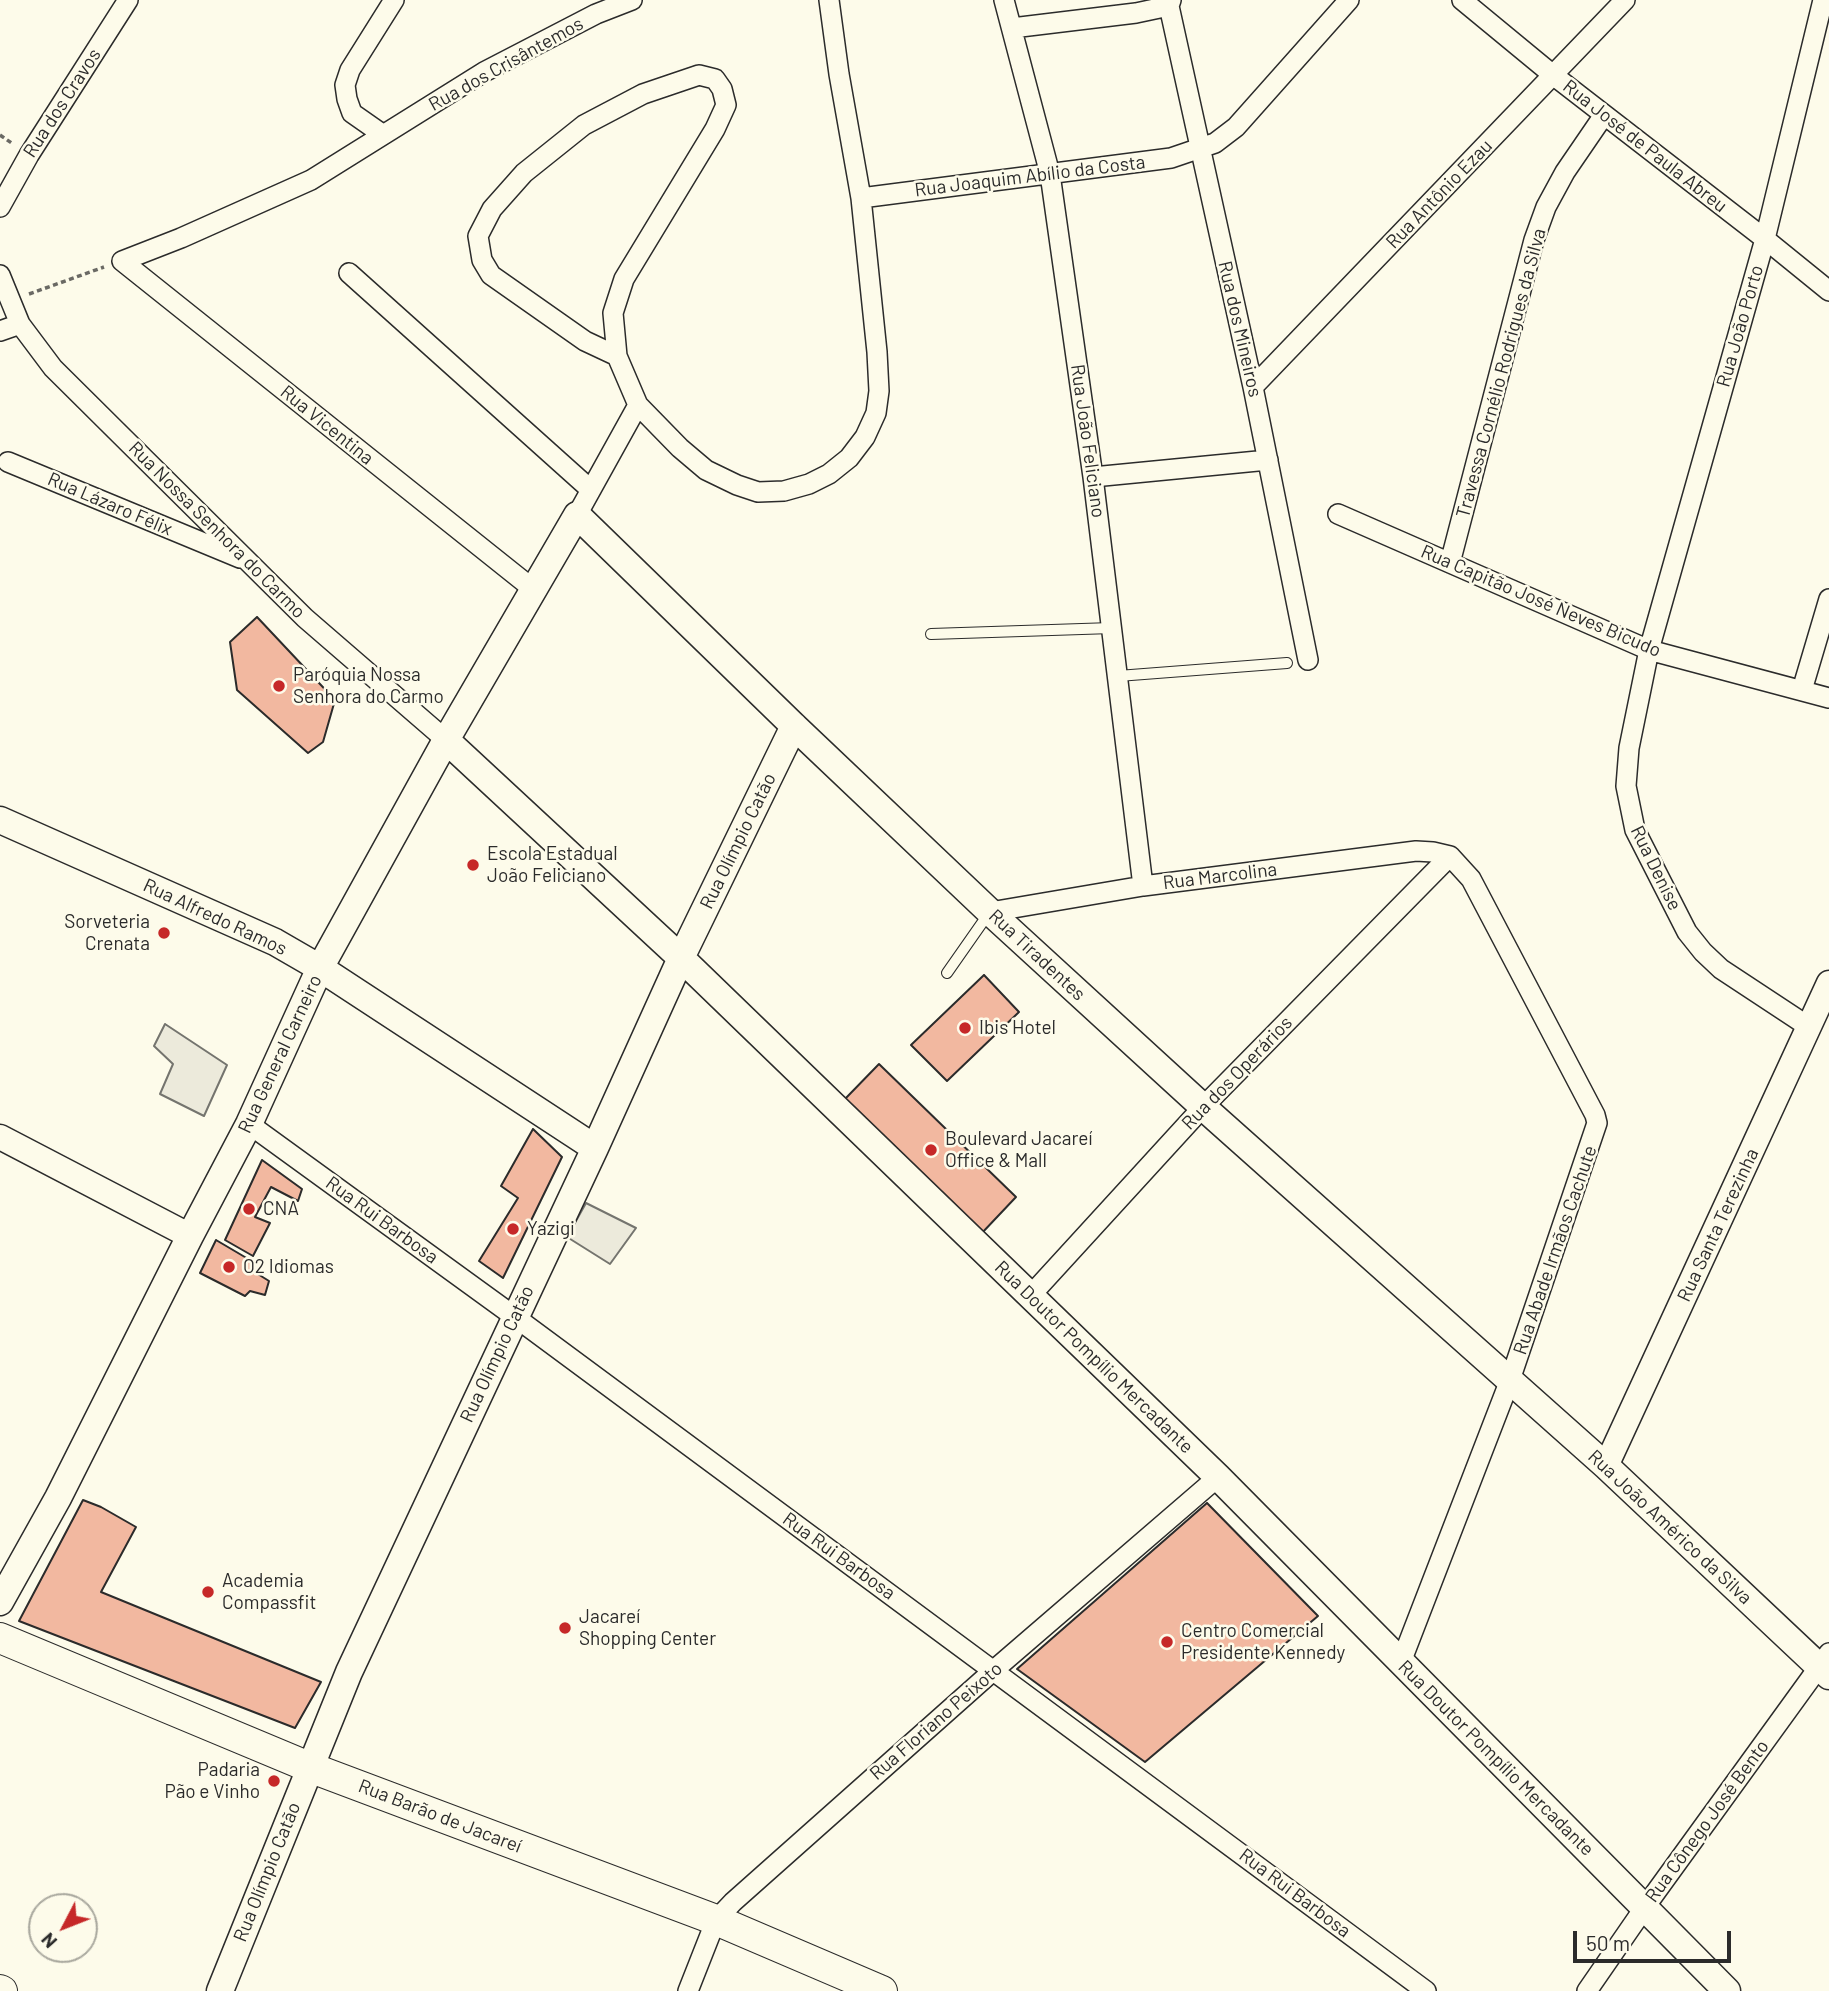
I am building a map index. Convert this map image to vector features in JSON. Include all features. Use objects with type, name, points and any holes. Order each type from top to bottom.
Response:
[{"type":"main road","name":"Rua General Carneiro","points":[[0,1602],[58,1498],[249,1124],[320,968],[446,740],[577,515]]},
{"type":"main road","name":"Rua Tiradentes","points":[[577,515],[990,912],[1203,1107],[1510,1380]]},
{"type":"main road","name":"Rua Olímpio Catão","points":[[220,1991],[349,1672],[595,1148],[681,958],[794,726]]},
{"type":"main road","name":"Rua Doutor Pompílio Mercadante","points":[[446,740],[681,958],[1218,1477],[1727,1991]]},
{"type":"main road","name":"Rua Alfredo Ramos","points":[[0,820],[275,942],[320,968],[595,1148]]},
{"type":"main road","name":"Rua João Américo da Silva","points":[[1510,1380],[1826,1665]]},
{"type":"main road","name":"Rua Barão de Jacareí","points":[[0,1638],[309,1767],[716,1920],[882,1991]]},
{"type":"street","name":"Rua dos Cravos","points":[[0,207],[29,155],[128,0]]},
{"type":"street","points":[[122,261],[181,238],[311,180],[382,134],[352,113],[346,99],[345,85],[350,71],[394,0]]},
{"type":"street","name":"Rua dos Crisântemos","points":[[382,134],[484,72],[596,14],[632,0]]},
{"type":"street","points":[[617,356],[584,341],[491,275],[482,260],[478,236],[492,209],[524,173],[584,125],[643,94],[699,75],[715,79],[722,89],[726,105],[715,129],[624,279],[613,313],[617,356],[638,405],[680,448],[706,470],[758,492],[784,491],[829,474],[849,458],[864,437],[876,413],[879,391],[861,198],[829,0]]},
{"type":"street","name":"Rua João Feliciano","points":[[1004,0],[1050,174],[1113,628],[1143,886]]},
{"type":"street","name":"Rua Joaquim Abílio da Costa","points":[[861,198],[1171,158],[1215,143],[1236,127],[1349,0]]},
{"type":"street","name":"Rua José de Paula Abreu","points":[[1462,0],[1553,75],[1829,291]]},
{"type":"street","name":"Rua Antônio Ezau","points":[[1253,387],[1625,0]]},
{"type":"street","name":"Rua João Porto","points":[[1649,650],[1765,239],[1823,0]]},
{"type":"street","points":[[1012,28],[1136,13],[1170,3]]},
{"type":"street","name":"Rua dos Mineiros","points":[[1170,3],[1199,149],[1253,387],[1308,660]]},
{"type":"street","name":"Travessa Cornélio Rodrigues da Silva","points":[[1450,563],[1534,240],[1546,207],[1564,172],[1604,115]]},
{"type":"street","name":"Rua Vicentina","points":[[122,261],[533,589]]},
{"type":"street","points":[[349,273],[591,490]]},
{"type":"street","points":[[0,275],[10,300]]},
{"type":"street","name":"Rua Nossa Senhora do Carmo","points":[[10,300],[20,324],[53,368],[305,618],[446,740]]},
{"type":"street","points":[[0,331],[20,324]]},
{"type":"street","points":[[577,515],[638,405]]},
{"type":"street","points":[[1093,477],[1268,460]]},
{"type":"street","name":"Rua Lázaro Félix","points":[[8,462],[251,563]]},
{"type":"street","name":"Rua Capitão José Neves Bicudo","points":[[1338,514],[1649,650],[1829,698]]},
{"type":"street","points":[[1802,690],[1829,599]]},
{"type":"street","name":"Rua Denise","points":[[1649,650],[1628,761],[1626,786],[1635,830],[1687,932],[1703,952],[1721,968],[1809,1027]]},
{"type":"street","name":"Rua Marcolina","points":[[990,912],[1143,886],[1416,851],[1450,856]]},
{"type":"street","name":"Rua dos Operários","points":[[1031,1295],[1203,1107],[1450,856]]},
{"type":"street","name":"Rua Abade Irmãos Cachute","points":[[1401,1662],[1510,1380],[1597,1127],[1597,1119],[1471,878],[1450,856]]},
{"type":"street","name":"Rua Santa Terezinha","points":[[1606,1466],[1829,983]]},
{"type":"street","name":"Rua Rui Barbosa","points":[[249,1124],[515,1317],[1426,1991]]},
{"type":"street","points":[[0,1138],[190,1236]]},
{"type":"street","name":"Rua Floriano Peixoto","points":[[688,1991],[716,1920],[751,1885],[1218,1477]]},
{"type":"street","name":"Rua Cônego José Bento","points":[[1587,1991],[1645,1907],[1826,1665]]},
{"type":"lane","points":[[931,634],[1113,628]]},
{"type":"lane","points":[[1118,676],[1287,663]]},
{"type":"lane","points":[[947,973],[990,912]]},
{"type":"path","points":[[10,300],[122,261]]},
{"type":"shaded area","points":[[165,1024],[227,1065],[204,1116],[160,1094],[173,1064],[154,1046]]},
{"type":"shaded area","points":[[586,1203],[636,1228],[610,1264],[567,1237]]},
{"type":"building","name":"Paróquia Nossa Senhora do Carmo","points":[[257,617],[335,700],[323,742],[308,753],[237,690],[230,642]]},
{"type":"building","name":"Ibis Hotel","points":[[984,975],[1019,1012],[947,1081],[911,1045]]},
{"type":"building","name":"Boulevard Jacareí Office & Mall","points":[[879,1064],[1016,1197],[981,1234],[844,1100]]},
{"type":"building","name":"Yazigi","points":[[533,1129],[562,1157],[503,1278],[479,1261],[518,1198],[501,1186]]},
{"type":"building","name":"CNA","points":[[262,1160],[302,1189],[298,1201],[271,1187],[255,1217],[270,1223],[253,1256],[225,1240]]},
{"type":"building","name":"O2 Idiomas","points":[[216,1240],[255,1263],[253,1271],[269,1281],[265,1295],[250,1291],[245,1296],[200,1273]]},
{"type":"building","points":[[83,1500],[136,1527],[101,1592],[321,1682],[295,1728],[19,1621]]},
{"type":"building","name":"Centro Comercial Presidente Kennedy","points":[[1207,1503],[1318,1616],[1145,1762],[1017,1669]]},
{"type":"place","name":"Paróquia Nossa Senhora do Carmo","points":[[279,686]]},
{"type":"place","name":"Escola Estadual João Feliciano","points":[[473,865]]},
{"type":"place","name":"Sorveteria Crenata","points":[[164,933]]},
{"type":"place","name":"Ibis Hotel","points":[[965,1028]]},
{"type":"place","name":"Boulevard Jacareí Office & Mall","points":[[931,1150]]},
{"type":"place","name":"CNA","points":[[249,1209]]},
{"type":"place","name":"Yazigi","points":[[513,1229]]},
{"type":"place","name":"O2 Idiomas","points":[[229,1267]]},
{"type":"place","name":"Academia Compassfit","points":[[208,1592]]},
{"type":"place","name":"Jacareí Shopping Center","points":[[565,1628]]},
{"type":"place","name":"Centro Comercial Presidente Kennedy","points":[[1167,1642]]},
{"type":"place","name":"Padaria Pão e Vinho","points":[[274,1781]]}]
